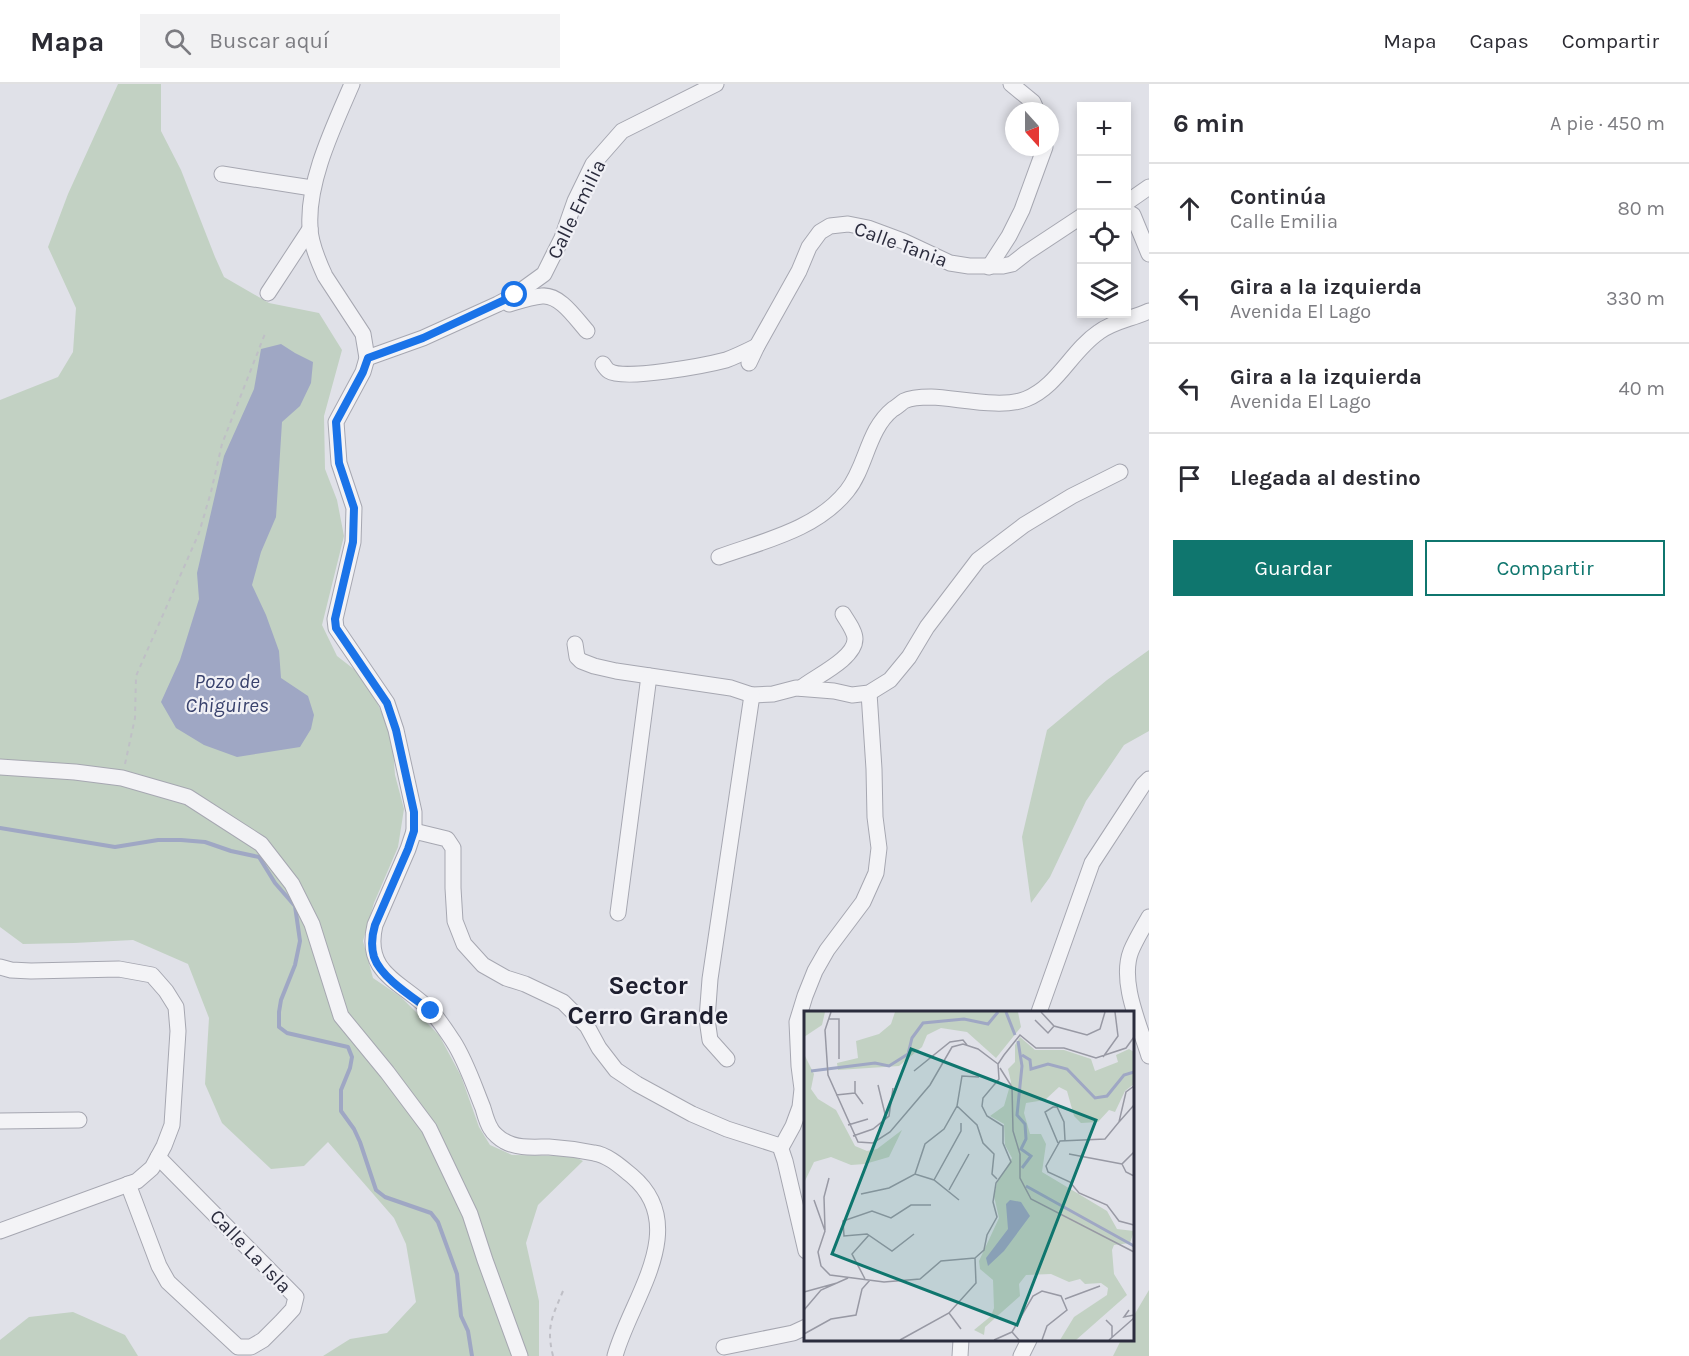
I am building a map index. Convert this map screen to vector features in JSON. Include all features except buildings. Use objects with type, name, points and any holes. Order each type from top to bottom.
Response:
[{"type":"street","points":[[352,84],[312,188],[310,229],[325,276],[363,334],[368,358],[336,422],[339,463],[354,508],[353,542],[335,619],[336,628],[387,703],[396,730],[414,812],[414,831],[408,849],[375,925],[372,937],[374,957],[384,973],[431,1011],[454,1043],[466,1065],[492,1131],[505,1142],[525,1148],[558,1148],[598,1153],[635,1179],[648,1196],[657,1217],[658,1242],[651,1271],[615,1356]]},
{"type":"street","name":"Calle Emilia","points":[[368,358],[423,338],[498,304],[544,274],[593,164],[622,131],[716,84]]},
{"type":"street","points":[[1011,84],[1033,102]]},
{"type":"street","points":[[989,267],[1022,210],[1042,156]]},
{"type":"street","points":[[222,174],[312,188]]},
{"type":"street","points":[[1131,200],[1149,187]]},
{"type":"street","points":[[1131,214],[1149,254]]},
{"type":"street","name":"Calle Tania","points":[[749,363],[799,271],[809,247],[820,232],[830,226],[848,224],[868,228],[950,263],[989,267],[1012,264],[1077,219]]},
{"type":"street","points":[[268,293],[310,229]]},
{"type":"street","points":[[498,304],[544,295],[561,304],[587,331]]},
{"type":"street","points":[[719,556],[806,525],[826,512],[858,476],[868,444],[878,425],[889,412],[904,401],[920,397],[1007,404],[1025,400],[1042,390],[1056,377],[1099,331],[1149,310]]},
{"type":"street","points":[[603,364],[609,371],[619,374],[677,370],[727,359],[757,346]]},
{"type":"street","points":[[575,644],[577,657],[594,666],[732,688],[752,695],[773,694],[801,688],[852,695],[869,693],[890,680],[909,657],[927,627],[978,560],[1024,525],[1072,496],[1120,472]]},
{"type":"street","points":[[801,688],[843,659],[852,649],[855,636],[843,614]]},
{"type":"street","points":[[618,913],[649,676]]},
{"type":"street","points":[[780,1146],[793,1126],[800,1107],[802,1089],[797,1022],[805,996],[827,950],[863,902],[876,873],[879,848],[875,817],[869,693]]},
{"type":"street","points":[[727,1059],[710,1040],[707,1019],[710,979],[752,695]]},
{"type":"street","points":[[0,767],[122,778],[188,796],[261,844],[292,884],[312,924],[341,1016],[429,1128],[470,1214],[520,1356]]},
{"type":"street","points":[[1039,1011],[1092,863],[1149,779]]},
{"type":"street","points":[[414,831],[447,839],[453,848],[455,921],[464,944],[483,965],[506,978],[525,984],[562,1002],[587,1026],[599,1048],[616,1070],[637,1084],[692,1114],[727,1129],[780,1146]]},
{"type":"street","points":[[1149,917],[1131,952],[1127,975],[1149,1056]]},
{"type":"street","points":[[1140,935],[1149,948]]},
{"type":"street","points":[[0,967],[31,971],[119,969],[152,975],[176,1007],[178,1031],[172,1125],[152,1168],[136,1181],[0,1231]]},
{"type":"street","points":[[0,1121],[78,1120]]},
{"type":"street","points":[[780,1146],[804,1242]]},
{"type":"street","name":"Calle La Isla","points":[[128,1184],[159,1266],[168,1282],[238,1347],[251,1347],[263,1340],[293,1309],[296,1297],[158,1157]]},
{"type":"street","points":[[723,1347],[793,1334],[804,1328]]},
{"type":"street","points":[[960,1356],[961,1341]]},
{"type":"street","points":[[1021,1356],[1028,1341]]},
{"type":"path","points":[[122,778],[135,718],[136,676],[199,533],[222,444],[266,331]]},
{"type":"path","points":[[553,1356],[549,1338],[551,1318],[563,1291]]},
{"type":"green space","points":[[118,84],[161,84],[161,131],[181,170],[224,277],[269,303],[319,313],[342,350],[324,416],[325,469],[337,500],[344,536],[322,625],[337,656],[355,670],[374,696],[392,735],[395,775],[404,809],[398,847],[374,903],[363,941],[373,978],[401,997],[439,1035],[461,1076],[479,1127],[490,1145],[512,1155],[573,1156],[583,1161],[538,1205],[526,1243],[539,1301],[539,1356],[323,1356],[350,1339],[387,1333],[416,1302],[406,1244],[394,1218],[328,1142],[304,1166],[271,1169],[222,1123],[205,1084],[209,1018],[188,964],[133,940],[23,944],[0,927],[0,400],[58,377],[73,352],[76,308],[48,247],[68,194]]},
{"type":"green space","points":[[1149,650],[1149,731],[1124,745],[1086,801],[1050,877],[1031,903],[1022,837],[1047,730],[1107,680]]},
{"type":"green space","points":[[1149,1290],[1149,1356],[1113,1356],[1120,1341],[1134,1341],[1134,1315]]},
{"type":"green space","points":[[73,1312],[125,1335],[138,1356],[0,1356],[0,1340],[29,1317]]},
{"type":"water","name":"Pozo de Chiguires","points":[[281,344],[313,362],[311,383],[300,406],[282,422],[276,517],[261,552],[252,585],[279,651],[281,678],[308,696],[314,715],[311,729],[300,747],[237,757],[204,745],[176,728],[161,702],[180,660],[199,599],[197,573],[224,456],[254,389],[261,349]]},
{"type":"waterway","points":[[0,828],[115,847],[158,840],[205,842],[259,857],[275,883],[295,906],[300,941],[295,965],[281,1000],[279,1027],[287,1033],[348,1047],[352,1057],[341,1090],[341,1111],[360,1142],[376,1190],[385,1197],[431,1213],[438,1222],[457,1274],[461,1316],[468,1331],[472,1356]]},
{"type":"district","name":"Sector Cerro Grande","points":[[648,1000]]},
{"type":"route","points":[[431,1011],[384,973],[374,957],[372,937],[375,925],[408,849],[414,831],[414,812],[396,730],[387,703],[336,628],[335,619],[353,542],[354,508],[339,463],[336,422],[368,358],[423,338],[515,295]]}]
